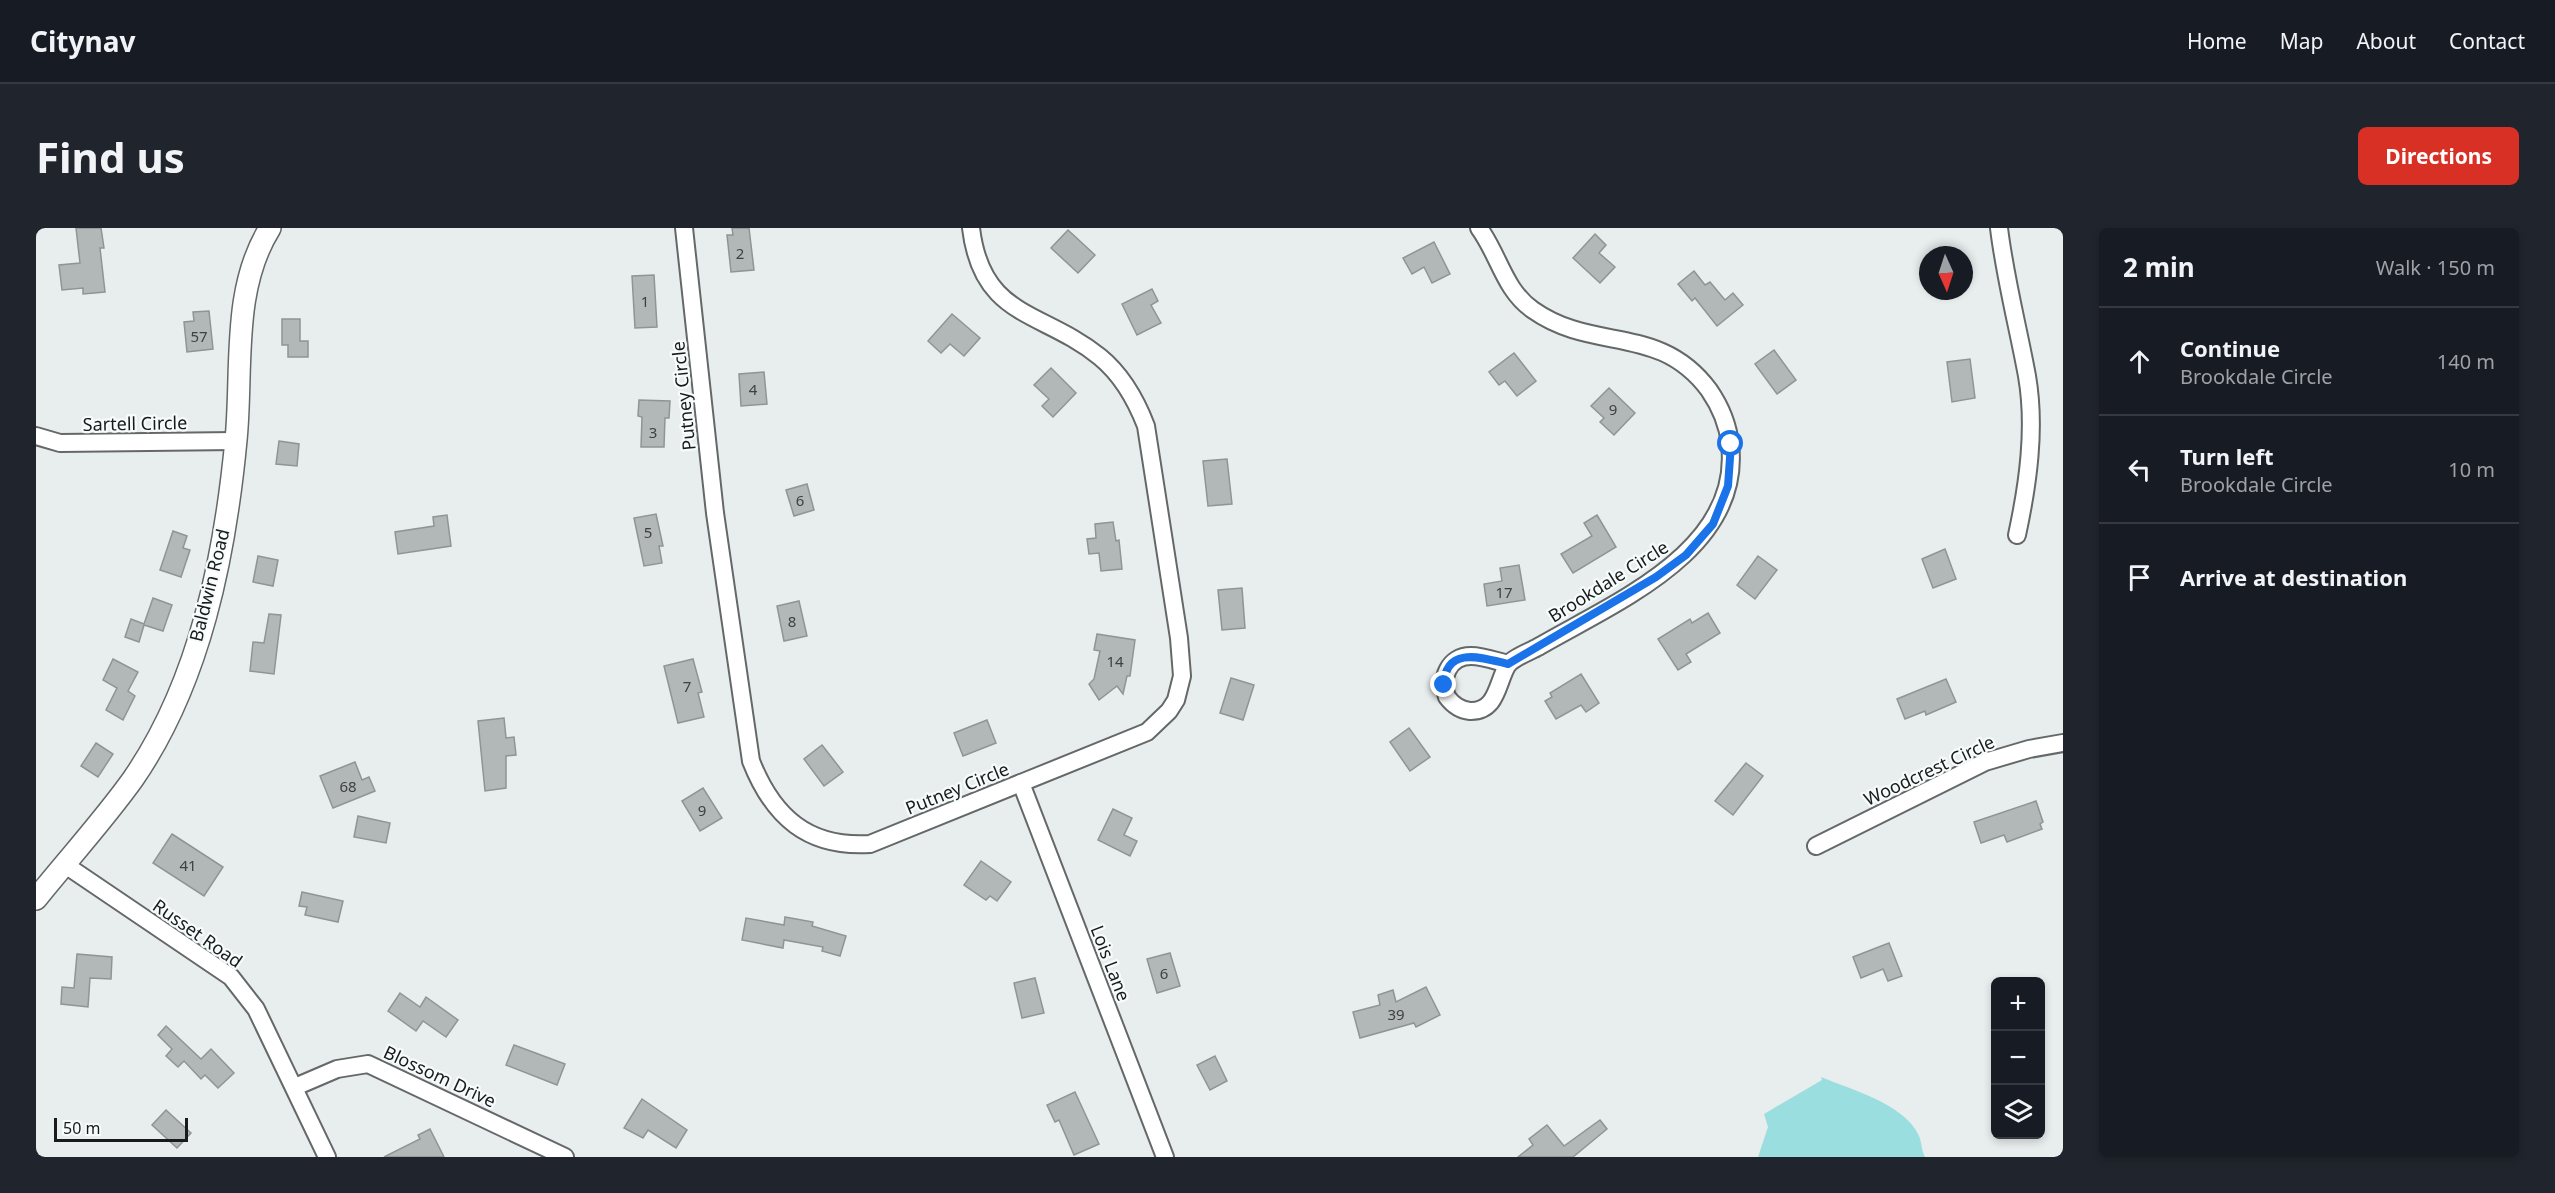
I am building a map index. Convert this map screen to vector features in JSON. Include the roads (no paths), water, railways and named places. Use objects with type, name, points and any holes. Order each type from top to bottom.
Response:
[{"type":"street","name":"Baldwin Road","points":[[36,899],[133,778],[160,733],[184,680],[221,549],[236,441],[246,282],[255,254],[270,228]]},
{"type":"street","name":"Putney Circle","points":[[684,228],[715,513],[751,761],[767,794],[795,826],[814,837],[850,845],[870,844],[1147,732],[1169,711],[1176,700],[1182,676],[1182,657],[1146,426],[1135,398],[1102,359],[1077,341],[1012,308],[995,292],[981,270],[970,228]]},
{"type":"street","name":"Brookdale Circle","points":[[1479,228],[1510,286],[1530,308],[1556,325],[1583,334],[1623,339],[1661,350],[1696,373],[1719,405],[1731,444],[1728,486],[1725,495],[1713,524],[1686,555],[1656,577],[1508,664]]},
{"type":"street","points":[[1999,228],[2004,270],[2027,378],[2030,426],[2026,492],[2017,535]]},
{"type":"street","name":"Sartell Circle","points":[[36,436],[60,443],[236,441]]},
{"type":"street","name":"Woodcrest Circle","points":[[1816,846],[1985,762],[2029,749],[2063,743]]},
{"type":"street","name":"Lois Lane","points":[[1021,783],[1165,1157]]},
{"type":"street","name":"Russet Road","points":[[64,864],[231,977],[256,1009],[327,1157]]},
{"type":"street","name":"Blossom Drive","points":[[295,1088],[337,1069],[368,1064],[565,1157]]},
{"type":"water","points":[[1821,1077],[1861,1092],[1901,1114],[1918,1134],[1925,1157],[1758,1157],[1768,1127],[1764,1114],[1822,1080]]}]
